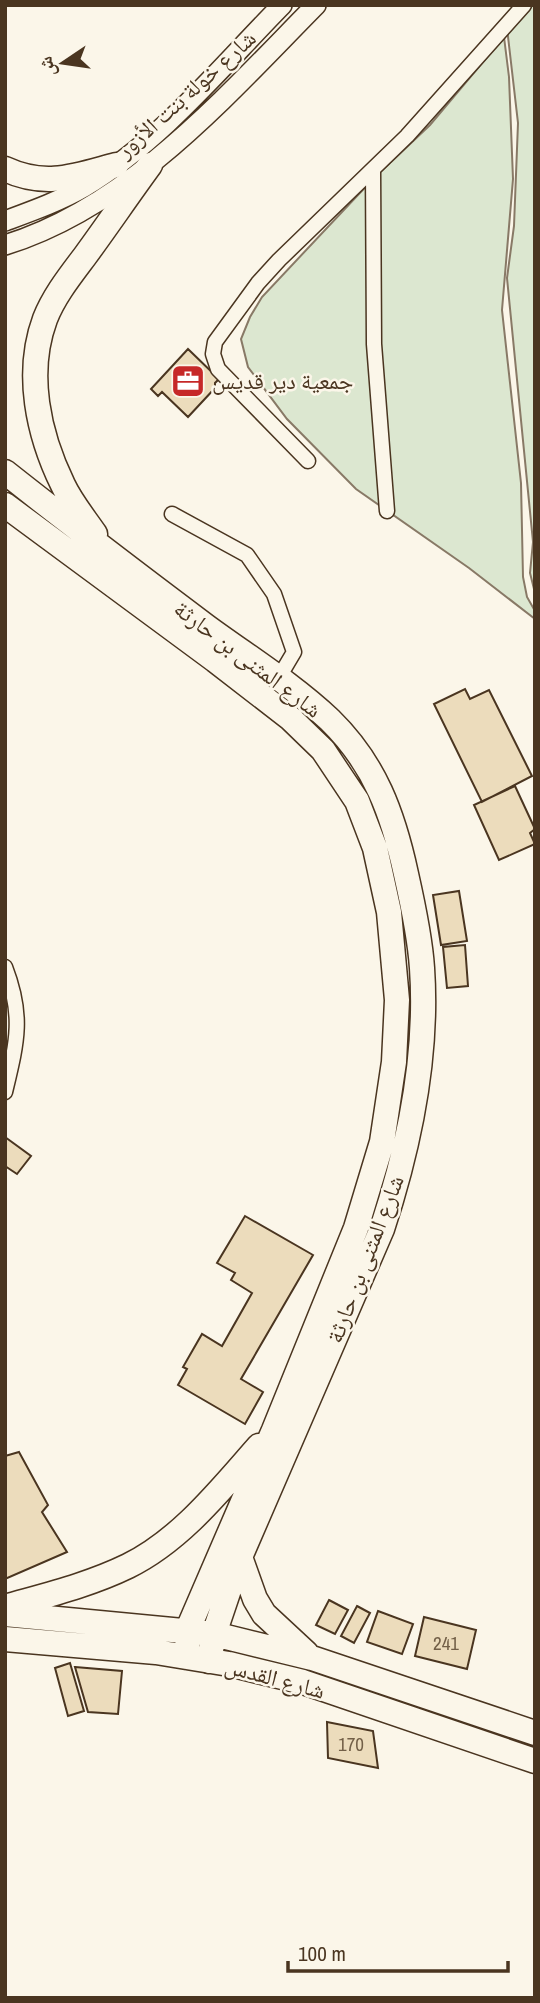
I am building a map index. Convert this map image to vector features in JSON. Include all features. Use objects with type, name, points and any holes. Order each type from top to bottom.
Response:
[{"type":"highway","points":[[5,169],[45,180],[61,179],[116,165]]},
{"type":"highway","points":[[106,552],[64,487],[50,454],[40,420],[35,387],[36,355],[45,320],[58,293],[150,165]]},
{"type":"highway","name":"شارع المثنى بن حارثة","points":[[5,472],[330,721],[355,750],[383,793],[398,837],[412,903],[422,966],[423,1002],[410,1129],[398,1182],[382,1229],[240,1558],[214,1634],[198,1659]]},
{"type":"highway","name":"شارع المثنى بن حارثة","points":[[5,505],[215,660],[290,718],[323,750],[357,801],[374,848],[389,912],[397,1000],[394,1062],[382,1142],[356,1228],[274,1430],[188,1629],[198,1659]]},
{"type":"highway","points":[[5,1607],[67,1589],[130,1565],[167,1540],[209,1502],[274,1430]]},
{"type":"highway","points":[[240,1558],[255,1599],[264,1614],[312,1658]]},
{"type":"highway","name":"شارع القدس","points":[[5,1614],[188,1629],[214,1634],[312,1658],[535,1732]]},
{"type":"highway","name":"شارع القدس","points":[[5,1639],[156,1652],[303,1682],[535,1761]]},
{"type":"street","name":"شارع خولة بنت الأزور","points":[[5,221],[83,187],[116,165],[164,125],[282,5]]},
{"type":"street","name":"شارع خولة بنت الأزور","points":[[5,245],[64,222],[150,165],[236,86],[316,5]]},
{"type":"street","points":[[308,461],[218,369],[212,354],[215,342],[258,283],[279,260],[415,127],[524,5]]},
{"type":"street","points":[[373,169],[374,344],[387,511]]},
{"type":"street","points":[[172,514],[247,555],[274,594],[294,652],[278,679]]},
{"type":"street","points":[[5,967],[15,992],[18,1018],[16,1048],[5,1092]]},
{"type":"green space","points":[[535,5],[535,593],[530,573],[533,542],[507,278],[514,226],[518,123],[507,28]]},
{"type":"green space","points":[[504,37],[509,77],[513,179],[502,310],[521,483],[523,577],[527,597],[535,611],[535,619],[469,568],[356,489],[287,419],[248,367],[241,339],[262,297],[373,179],[430,125]]},
{"type":"building","name":"جمعية دير قديس","points":[[188,349],[219,379],[215,388],[188,417],[162,392],[158,396],[151,389]]},
{"type":"building","points":[[465,689],[470,699],[489,690],[532,776],[482,802],[434,704]]},
{"type":"building","points":[[515,786],[535,829],[530,833],[535,844],[499,860],[474,805]]},
{"type":"building","points":[[459,891],[467,941],[441,945],[433,895]]},
{"type":"building","points":[[465,945],[468,986],[447,988],[443,947]]},
{"type":"building","points":[[5,1137],[31,1156],[17,1174],[5,1166]]},
{"type":"building","points":[[245,1216],[313,1255],[241,1379],[263,1392],[245,1424],[178,1385],[187,1369],[183,1367],[202,1334],[222,1346],[252,1293],[231,1280],[235,1273],[217,1263]]},
{"type":"building","points":[[19,1452],[48,1505],[42,1512],[67,1552],[5,1579],[5,1456]]},
{"type":"building","points":[[329,1600],[348,1610],[335,1634],[316,1625]]},
{"type":"building","points":[[357,1606],[370,1613],[354,1643],[341,1636]]},
{"type":"building","points":[[378,1611],[413,1624],[402,1654],[367,1642]]},
{"type":"building","points":[[424,1617],[476,1630],[467,1669],[415,1656]]},
{"type":"building","points":[[70,1663],[84,1711],[68,1716],[55,1668]]},
{"type":"building","points":[[75,1667],[122,1671],[118,1714],[88,1712]]},
{"type":"building","points":[[327,1722],[373,1731],[378,1768],[328,1758]]},
{"type":"place","name":"جمعية دير قديس","points":[[188,381]]}]
